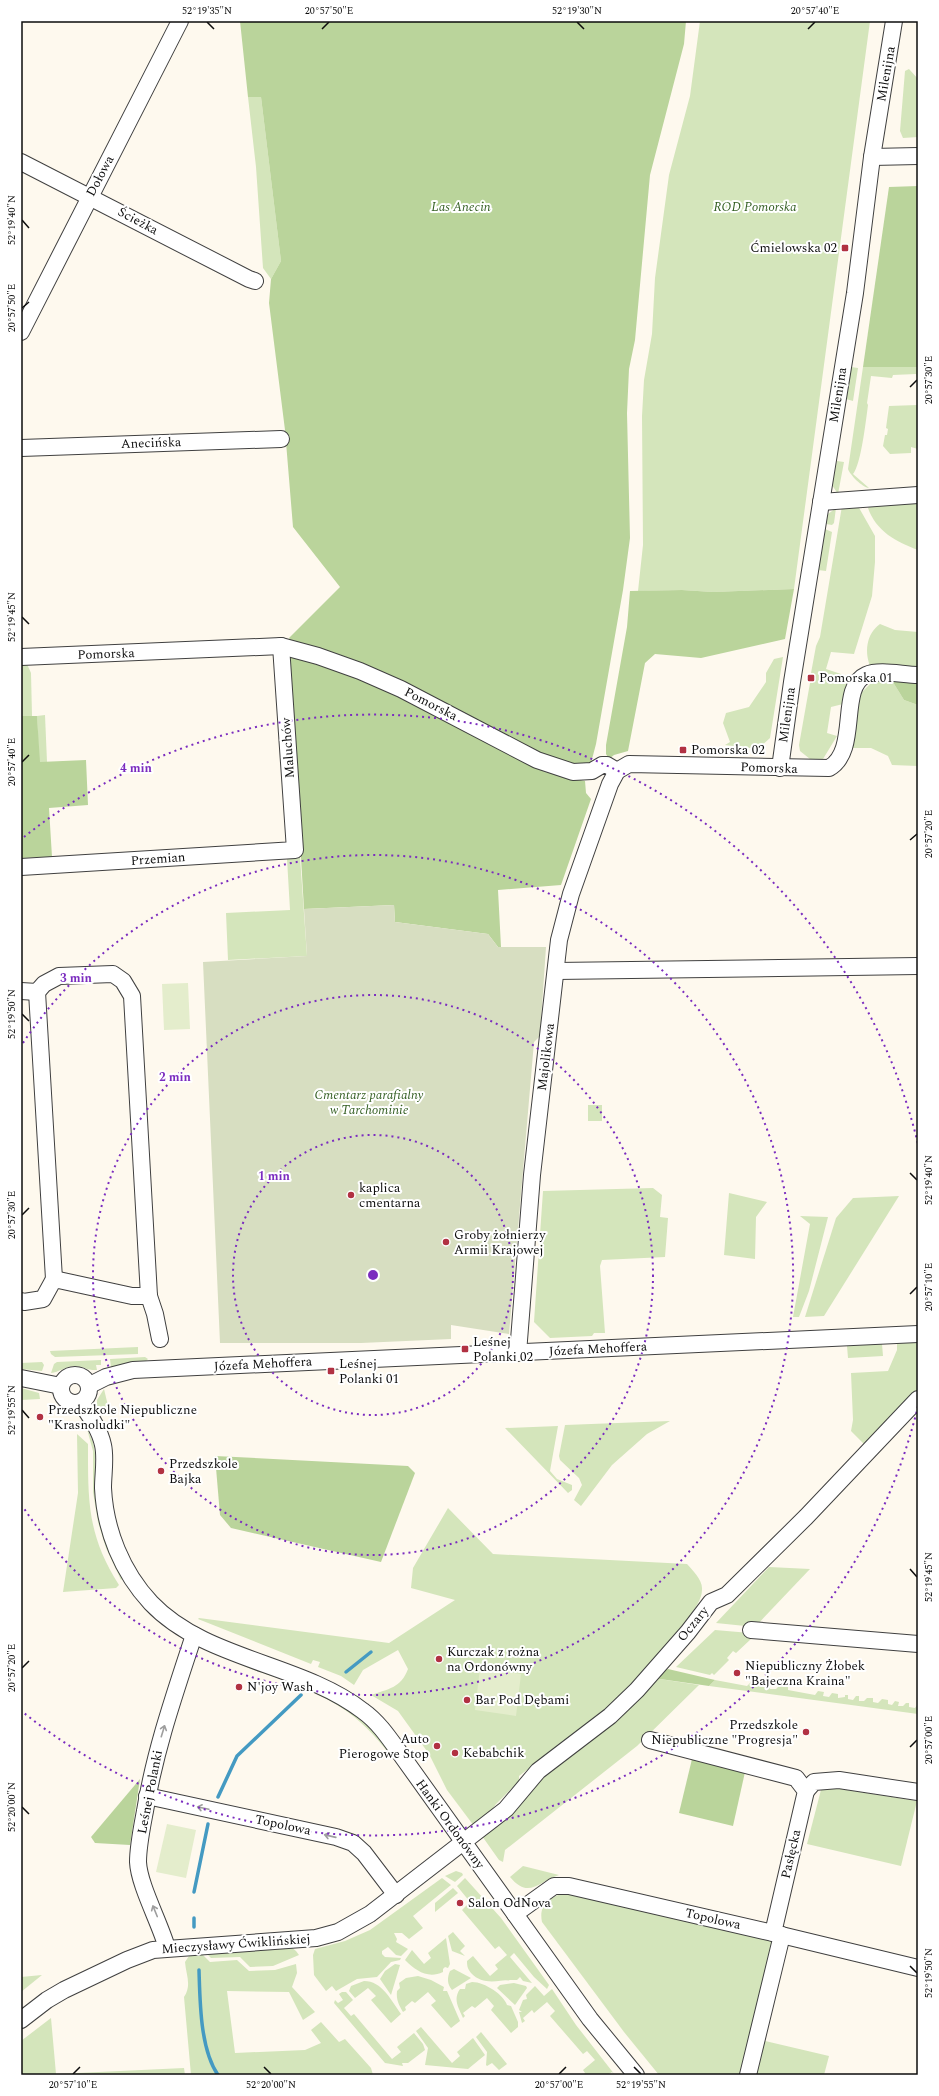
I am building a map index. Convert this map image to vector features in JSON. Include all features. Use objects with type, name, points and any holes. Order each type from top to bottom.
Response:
[{"type":"street","name":"Dołowa","points":[[21,332],[180,21]]},
{"type":"street","name":"Milenijna","points":[[780,768],[855,293],[872,157],[894,21]]},
{"type":"street","points":[[872,157],[918,156]]},
{"type":"street","name":"Ścieżka","points":[[21,162],[90,196],[249,279],[255,280]]},
{"type":"street","name":"Anecińska","points":[[21,448],[281,439]]},
{"type":"street","points":[[821,502],[918,495]]},
{"type":"street","name":"Pomorska","points":[[21,657],[281,646],[353,668],[401,689],[537,760],[573,772],[592,771],[602,765],[607,765],[617,771],[629,764],[829,768],[839,760],[844,750],[854,689],[860,679],[873,673],[918,675]]},
{"type":"street","name":"Maluchów","points":[[281,646],[294,850]]},
{"type":"street","name":"Majolikowa","points":[[518,1353],[532,1175],[559,940],[571,894],[610,784],[617,771]]},
{"type":"street","name":"Przemian","points":[[21,867],[294,850]]},
{"type":"street","points":[[556,971],[918,966]]},
{"type":"street","points":[[21,1300],[24,1302],[43,1299],[54,1279],[37,992],[44,984],[59,976],[113,974],[123,981],[132,996],[149,1296],[155,1314],[160,1339]]},
{"type":"street","points":[[21,991],[37,992]]},
{"type":"street","points":[[54,1279],[132,1296],[149,1296]]},
{"type":"street","name":"Józefa Mehoffera","points":[[90,1385],[106,1377],[133,1370],[918,1334]]},
{"type":"street","points":[[74,1374],[81,1375],[90,1385],[90,1392],[87,1398],[81,1403],[69,1402],[61,1393],[61,1386],[64,1380],[74,1374]]},
{"type":"street","points":[[21,1378],[61,1386]]},
{"type":"street","name":"Oczary","points":[[464,1843],[506,1809],[538,1771],[618,1708],[648,1678],[711,1602],[727,1595],[795,1528],[918,1400]]},
{"type":"street","name":"Hanki Ordonówny","points":[[81,1403],[93,1420],[104,1446],[103,1489],[109,1528],[122,1561],[140,1590],[153,1604],[194,1635],[322,1686],[364,1712],[376,1722],[397,1749],[590,2019],[636,2075]]},
{"type":"street","points":[[751,1630],[918,1644]]},
{"type":"street","name":"Leśnej Polanki","points":[[167,1948],[160,1926],[141,1880],[138,1862],[147,1796],[158,1748],[194,1635]]},
{"type":"street","points":[[650,1740],[796,1778],[810,1786],[838,1780],[918,1792]]},
{"type":"street","name":"Pasłęcka","points":[[748,2075],[777,1934],[810,1786]]},
{"type":"street","name":"Topolowa","points":[[147,1796],[336,1837],[353,1843],[364,1854],[396,1895]]},
{"type":"street","name":"Mieczysławy Ćwiklińskiej","points":[[21,2020],[47,2000],[64,1990],[126,1960],[153,1950],[316,1938],[338,1932],[370,1914],[464,1843]]},
{"type":"street","name":"Topolowa","points":[[515,1914],[550,1889],[564,1886],[777,1934],[918,1968]]},
{"type":"green space","name":"Las Anecin","points":[[240,21],[686,21],[684,44],[650,175],[635,340],[629,369],[627,413],[630,538],[623,590],[596,744],[591,763],[580,768],[540,755],[293,644],[289,638],[340,587],[293,527],[285,430],[269,303],[271,279],[281,261],[261,97],[248,97]]},
{"type":"green space","name":"ROD Pomorska","points":[[700,21],[870,21],[794,589],[713,592],[682,590],[638,591],[643,545],[642,416],[644,380],[652,334],[655,278],[669,175],[690,96]]},
{"type":"green space","points":[[909,69],[918,79],[918,137],[903,138],[900,131],[905,71]]},
{"type":"green space","points":[[248,97],[261,97],[281,261],[271,279],[263,268],[256,167]]},
{"type":"green space","points":[[918,186],[918,367],[863,367],[889,187]]},
{"type":"green space","points":[[851,367],[858,368],[853,401],[846,399]]},
{"type":"green space","points":[[863,367],[918,367],[918,385],[916,374],[893,375],[892,378],[871,376],[863,442],[856,469],[853,474],[869,488],[857,480],[848,469]]},
{"type":"green space","points":[[917,394],[918,449],[911,447],[911,453],[890,454],[883,446],[888,429],[886,428],[889,406],[917,405]]},
{"type":"green space","points":[[837,461],[844,462],[838,494],[832,485]]},
{"type":"green space","points":[[918,501],[918,550],[888,535],[876,523],[868,508],[870,506]]},
{"type":"green space","points":[[842,506],[858,506],[875,536],[875,562],[872,596],[854,654],[831,652],[826,669],[847,676],[851,679],[843,704],[831,707],[827,733],[837,736],[823,759],[810,759],[800,751],[799,745],[810,683],[813,683],[814,673],[811,673],[816,646],[820,637]]},
{"type":"green space","points":[[836,508],[834,523],[832,525],[826,524],[828,514]]},
{"type":"green space","points":[[825,529],[832,532],[826,571],[818,570]]},
{"type":"green space","points":[[794,589],[785,639],[701,658],[655,654],[645,663],[628,751],[614,755],[609,759],[606,754],[606,745],[627,627],[630,591],[682,590],[713,592]]},
{"type":"green space","points":[[880,624],[895,630],[918,632],[918,670],[871,668],[867,656],[869,638],[875,628]]},
{"type":"green space","points":[[289,653],[381,685],[545,772],[585,781],[586,793],[591,799],[561,885],[498,890],[501,947],[498,947],[488,934],[395,922],[394,905],[304,909]]},
{"type":"green space","points":[[783,657],[770,738],[758,749],[725,745],[730,742],[723,723],[726,713],[749,707],[766,682],[766,673],[774,659]]},
{"type":"green space","points":[[27,664],[31,673],[32,716],[21,716],[21,665]]},
{"type":"green space","points":[[891,679],[904,700],[918,705],[918,766],[892,765],[888,756],[871,748],[851,748],[861,693],[874,680]]},
{"type":"green space","points":[[891,679],[918,679],[918,705],[904,700]]},
{"type":"green space","points":[[45,715],[47,762],[39,762],[37,716]]},
{"type":"green space","points":[[21,716],[37,716],[40,762],[86,760],[88,805],[49,808],[52,857],[21,858]]},
{"type":"green space","points":[[300,857],[307,956],[228,960],[226,913],[290,910],[287,859]]},
{"type":"green space","name":"Cmentarz parafialny w Tarchominie","points":[[394,905],[395,922],[488,934],[498,947],[546,947],[540,1036],[534,1042],[509,1334],[451,1325],[451,1339],[361,1343],[220,1343],[203,962],[307,956],[304,909]]},
{"type":"green space","points":[[188,983],[190,1029],[164,1030],[162,984]]},
{"type":"green space","points":[[588,1105],[602,1105],[602,1121],[588,1121]]},
{"type":"green space","points":[[653,1188],[662,1195],[660,1217],[668,1218],[665,1257],[602,1260],[600,1266],[605,1333],[594,1333],[592,1336],[550,1338],[534,1322],[543,1191]]},
{"type":"green space","points":[[729,1193],[767,1202],[756,1217],[755,1259],[724,1255]]},
{"type":"green space","points":[[899,1196],[824,1316],[805,1317],[836,1218],[853,1198]]},
{"type":"green space","points":[[800,1216],[828,1217],[809,1291],[799,1317],[793,1317],[810,1224]]},
{"type":"green space","points":[[918,1342],[918,1391],[865,1445],[851,1431],[853,1420],[851,1373],[888,1371],[897,1350],[897,1343]]},
{"type":"green space","points":[[882,1344],[883,1356],[848,1358],[847,1346]]},
{"type":"green space","points":[[138,1347],[138,1354],[55,1357],[50,1351]]},
{"type":"green space","points":[[145,1357],[148,1359],[144,1363],[111,1367],[110,1359]]},
{"type":"green space","points":[[101,1360],[101,1365],[96,1365],[97,1370],[73,1366],[51,1373],[54,1364],[57,1362]]},
{"type":"green space","points":[[42,1362],[44,1365],[42,1371],[21,1369],[21,1363]]},
{"type":"green space","points":[[21,1388],[39,1393],[40,1399],[21,1400]]},
{"type":"green space","points":[[104,1389],[109,1410],[97,1412],[97,1400]]},
{"type":"green space","points":[[670,1421],[647,1434],[612,1465],[581,1506],[574,1500],[582,1485],[579,1478],[560,1460],[559,1456],[565,1425]]},
{"type":"green space","points":[[558,1426],[550,1471],[557,1479],[572,1485],[572,1490],[568,1493],[505,1428]]},
{"type":"green space","points":[[87,1429],[93,1442],[95,1453],[95,1486],[123,1578],[121,1580],[106,1548],[98,1522],[93,1492],[93,1451]]},
{"type":"green space","points":[[77,1434],[88,1444],[89,1500],[95,1533],[108,1567],[119,1585],[116,1588],[63,1592],[78,1493]]},
{"type":"green space","points":[[215,1456],[408,1466],[415,1473],[381,1562],[231,1528],[220,1515]]},
{"type":"green space","points":[[448,1508],[493,1554],[687,1564],[697,1576],[702,1586],[701,1597],[695,1608],[654,1664],[634,1685],[612,1704],[519,1776],[519,1781],[496,1804],[477,1830],[447,1790],[429,1754],[398,1711],[371,1695],[393,1687],[402,1680],[405,1675],[408,1669],[398,1650],[363,1670],[354,1685],[341,1676],[318,1667],[320,1662],[313,1660],[311,1664],[198,1619],[389,1643],[455,1600],[411,1588],[413,1568]]},
{"type":"green space","points":[[769,1567],[810,1569],[755,1627],[716,1623]]},
{"type":"green space","points":[[715,1630],[750,1633],[749,1636],[751,1639],[736,1653],[733,1651],[727,1658],[729,1660],[714,1675],[712,1673],[710,1675],[676,1667]]},
{"type":"green space","points":[[234,1660],[313,1689],[342,1704],[365,1722],[391,1754],[390,1755],[378,1740],[354,1717],[329,1700],[281,1679],[247,1667]]},
{"type":"green space","points":[[480,1668],[521,1674],[516,1716],[475,1710]]},
{"type":"green space","points":[[668,1669],[715,1680],[709,1686],[653,1678],[657,1673]]},
{"type":"green space","points":[[653,1678],[699,1685],[637,1746],[505,1850],[503,1862],[499,1860],[482,1836],[517,1809],[537,1776]]},
{"type":"green space","points":[[715,1680],[747,1686],[751,1682],[756,1683],[756,1686],[764,1687],[765,1684],[770,1685],[770,1689],[776,1689],[779,1686],[788,1687],[788,1690],[815,1695],[818,1691],[824,1692],[823,1696],[829,1697],[832,1693],[838,1694],[838,1698],[848,1695],[848,1699],[853,1700],[856,1696],[859,1696],[859,1701],[864,1701],[867,1698],[873,1698],[873,1702],[878,1703],[882,1699],[888,1700],[888,1704],[892,1705],[895,1701],[899,1702],[898,1706],[903,1706],[906,1703],[909,1703],[909,1707],[915,1708],[918,1704],[918,1714],[709,1686]]},
{"type":"green space","points":[[692,1759],[745,1772],[733,1826],[679,1813]]},
{"type":"green space","points":[[140,1779],[130,1845],[95,1843],[91,1837]]},
{"type":"green space","points":[[822,1786],[917,1801],[901,1866],[807,1844]]},
{"type":"green space","points":[[167,1824],[196,1830],[186,1878],[156,1872]]},
{"type":"green space","points":[[523,1866],[559,1875],[534,1887],[523,1887],[517,1884],[510,1877]]},
{"type":"green space","points":[[456,1871],[462,1873],[463,1875],[455,1882],[445,1876]]},
{"type":"green space","points":[[442,1878],[451,1885],[413,1916],[423,1928],[409,1939],[402,1933],[394,1933],[397,1939],[396,1942],[408,1949],[401,1956],[396,1955],[388,1947],[382,1951],[382,1954],[385,1957],[401,1958],[400,1960],[391,1962],[377,1977],[357,1979],[336,1991],[332,1986],[326,1991],[314,1975],[313,1955],[315,1949],[345,1941],[370,1930]]},
{"type":"green space","points":[[465,1878],[501,1918],[549,1985],[547,1989],[534,1977],[514,1953],[510,1957],[532,1983],[523,1981],[520,1977],[517,1980],[487,1981],[481,1980],[471,1973],[468,1968],[467,1961],[473,1956],[490,1976],[498,1969],[495,1965],[507,1955],[499,1946],[495,1949],[462,1910],[470,1902],[457,1886]]},
{"type":"green space","points":[[453,1888],[458,1893],[435,1912],[435,1903]]},
{"type":"green space","points":[[567,1892],[775,1941],[744,2075],[659,2075],[624,2032],[542,1922],[541,1915],[544,1905],[556,1896]]},
{"type":"green space","points":[[453,1932],[465,1946],[460,1951],[465,1956],[452,1951],[448,1936]]},
{"type":"green space","points":[[446,1938],[450,1964],[448,1968],[445,1967],[443,1969],[443,1972],[432,1975],[422,1973],[413,1968],[405,1960],[412,1950],[424,1964],[431,1958],[428,1953]]},
{"type":"green space","points":[[291,1947],[299,1955],[273,1966],[250,1967],[240,1957],[211,1958],[206,1953]]},
{"type":"green space","points":[[203,1955],[210,1962],[237,1960],[249,1971],[275,1970],[296,1964],[297,1973],[292,1987],[315,2012],[303,2020],[289,1992],[227,1991],[235,2053],[305,2050],[321,2043],[311,2030],[321,2022],[339,2042],[345,2039],[371,2068],[373,2075],[191,2075],[184,1997],[188,1988],[185,1962],[189,1956]]},
{"type":"green space","points":[[395,1964],[400,1965],[391,1995],[380,1979],[385,1971]]},
{"type":"green space","points":[[454,1969],[471,1978],[452,1990],[448,1983],[448,1979],[450,1971]]},
{"type":"green space","points":[[42,1975],[21,1992],[21,1977]]},
{"type":"green space","points":[[418,1976],[431,1980],[444,1987],[443,1991],[447,1991],[460,2021],[451,2028],[431,2005],[436,2001],[428,1992],[415,2003],[412,2001],[405,2007],[406,2010],[403,2012],[397,1997],[397,1991],[400,1988],[399,1983],[406,1978]]},
{"type":"green space","points":[[364,1981],[376,1984],[386,1992],[401,2014],[391,2023],[371,2000],[376,1996],[368,1988],[355,1998],[349,1991],[351,1986]]},
{"type":"green space","points":[[472,1982],[483,1984],[498,1993],[507,2005],[511,2006],[518,2022],[518,2027],[511,2033],[491,2010],[494,2006],[487,1998],[475,2008],[472,2006],[463,2013],[465,2016],[463,2018],[457,2003],[457,1996],[460,1989],[465,1989],[466,1984]]},
{"type":"green space","points":[[514,1983],[526,1986],[527,1988],[515,2005],[497,1988],[500,1985]]},
{"type":"green space","points":[[535,1986],[544,1996],[552,1989],[576,2025],[615,2075],[612,2072],[607,2075],[583,2075],[585,2073],[583,2070],[595,2060],[587,2051],[583,2054],[550,2016],[555,2011],[547,2002],[534,2013],[532,2010],[523,2018],[525,2021],[522,2023],[519,2012],[522,2012],[519,2010],[523,2000],[527,1999],[526,1995]]},
{"type":"green space","points":[[346,1992],[353,2000],[344,2008],[351,2016],[354,2014],[392,2059],[401,2052],[397,2047],[414,2033],[423,2044],[425,2050],[408,2063],[402,2063],[403,2066],[385,2063],[334,2003],[335,2000],[338,2003],[343,2000],[339,1994]]},
{"type":"green space","points":[[51,2018],[56,2074],[184,2068],[185,2075],[21,2075],[21,2041]]},
{"type":"green space","points":[[421,2027],[452,2063],[460,2056],[457,2052],[473,2038],[485,2055],[468,2069],[425,2065],[428,2048],[416,2031]]},
{"type":"green space","points":[[481,2032],[507,2064],[499,2070],[492,2063],[487,2066],[486,2065],[487,2052],[476,2037]]},
{"type":"green space","points":[[761,2040],[829,2056],[824,2075],[753,2075]]},
{"type":"waterway","points":[[346,1672],[371,1652]]},
{"type":"waterway","points":[[218,1797],[237,1756],[301,1695]]},
{"type":"waterway","points":[[194,1892],[208,1824]]},
{"type":"waterway","points":[[194,1918],[194,1927]]},
{"type":"waterway","points":[[199,1970],[204,2039],[212,2064],[218,2075]]},
{"type":"place","name":"Ćmielowska 02","points":[[845,248]]},
{"type":"place","name":"Pomorska 01","points":[[811,678]]},
{"type":"place","name":"Pomorska 02","points":[[683,750]]},
{"type":"place","name":"kaplica cmentarna","points":[[351,1195]]},
{"type":"place","name":"Groby żołnierzy Armii Krajowej","points":[[446,1242]]},
{"type":"place","name":"Leśnej Polanki 02","points":[[465,1349]]},
{"type":"place","name":"Leśnej Polanki 01","points":[[331,1371]]},
{"type":"place","name":"Przedszkole Niepubliczne \"Krasnoludki\"","points":[[40,1417]]},
{"type":"place","name":"Przedszkole Bajka","points":[[161,1471]]},
{"type":"place","name":"Kurczak z rożna na Ordonówny","points":[[439,1659]]},
{"type":"place","name":"Niepubliczny Żłobek \"Bajeczna Kraina\"","points":[[737,1673]]},
{"type":"place","name":"N'joy Wash","points":[[239,1687]]},
{"type":"place","name":"Bar Pod Dębami","points":[[467,1700]]},
{"type":"place","name":"Przedszkole Niepubliczne \"Progresja\"","points":[[806,1732]]},
{"type":"place","name":"Auto Pierogowe Stop","points":[[437,1746]]},
{"type":"place","name":"Kebabchik","points":[[455,1753]]},
{"type":"place","name":"Salon OdNova","points":[[460,1903]]}]
